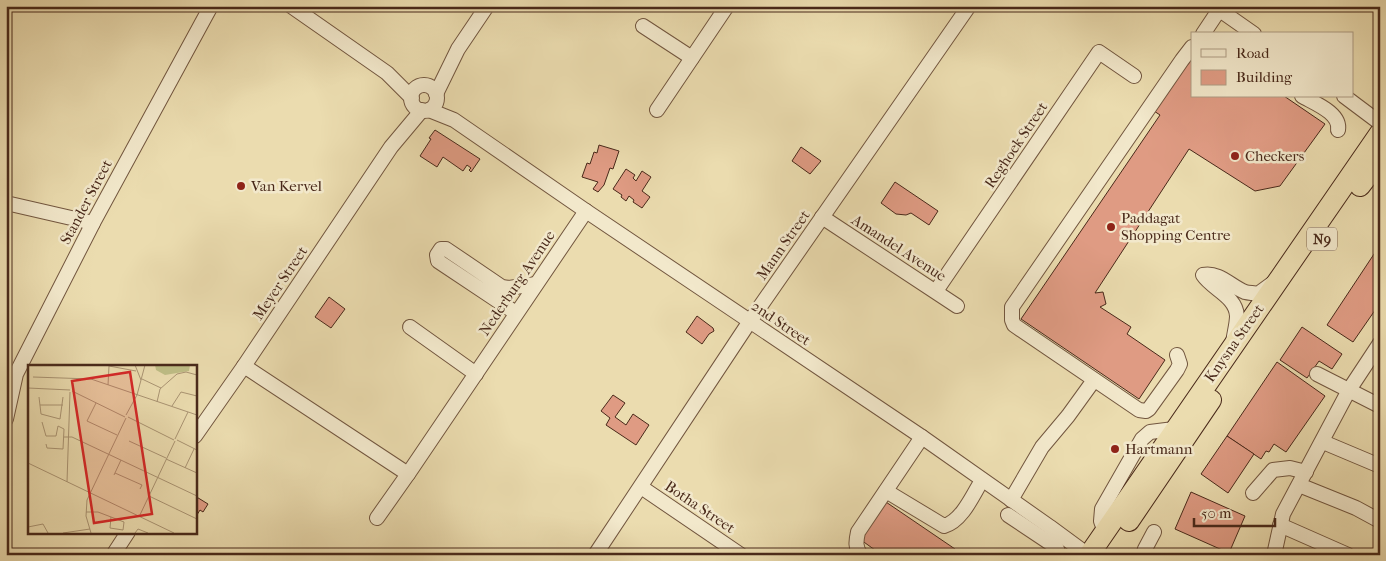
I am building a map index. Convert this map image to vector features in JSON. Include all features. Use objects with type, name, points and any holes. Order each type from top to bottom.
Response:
[{"type":"highway","name":"Knysna Street","points":[[1089,555],[1174,429],[1380,133]]},
{"type":"highway","name":"Knysna Street","points":[[1106,555],[1266,318],[1380,160]]},
{"type":"street","name":"Stander Street","points":[[6,419],[11,373],[211,6]]},
{"type":"street","name":"2nd Street","points":[[291,6],[586,211],[922,437],[1089,555]]},
{"type":"street","name":"Meyer Street","points":[[197,430],[244,366],[487,6]]},
{"type":"street","points":[[657,110],[727,6]]},
{"type":"street","name":"Mann Street","points":[[595,555],[750,321],[969,6]]},
{"type":"street","points":[[1204,32],[1217,8],[1245,31]]},
{"type":"street","points":[[644,26],[692,58]]},
{"type":"street","points":[[1177,355],[1180,364],[1152,406],[1146,411],[1134,408],[1014,325],[1012,307],[1191,48]]},
{"type":"street","name":"Reghoek Street","points":[[936,291],[1099,52],[1134,76]]},
{"type":"street","points":[[1305,98],[1332,114],[1339,126],[1338,130]]},
{"type":"street","points":[[1347,98],[1380,122]]},
{"type":"street","points":[[6,204],[93,222]]},
{"type":"street","name":"Nederburg Avenue","points":[[377,518],[586,211]]},
{"type":"street","name":"Amandel Avenue","points":[[822,217],[957,306]]},
{"type":"street","points":[[516,314],[438,261],[437,255],[439,250],[446,249],[504,287],[536,284]]},
{"type":"street","points":[[1232,346],[1237,316],[1235,307],[1230,299],[1212,285],[1203,274],[1210,273],[1244,291],[1258,294],[1279,278]]},
{"type":"street","points":[[410,327],[476,374]]},
{"type":"street","points":[[1274,555],[1283,514],[1349,390],[1380,342]]},
{"type":"street","points":[[244,366],[408,474]]},
{"type":"street","points":[[1317,374],[1380,406]]},
{"type":"street","points":[[1011,500],[1042,447],[1068,416],[1094,380]]},
{"type":"street","points":[[1105,532],[1101,521],[1102,509],[1122,470],[1146,435],[1150,432],[1174,429]]},
{"type":"street","points":[[861,555],[858,552],[856,541],[858,532],[922,437]]},
{"type":"street","points":[[1323,442],[1380,466]]},
{"type":"street","points":[[1253,492],[1273,470],[1290,468],[1306,472]]},
{"type":"street","points":[[1122,470],[1138,482]]},
{"type":"street","points":[[886,490],[944,526],[953,522],[963,511],[982,480]]},
{"type":"street","points":[[1299,485],[1356,508],[1380,521]]},
{"type":"street","name":"Botha Street","points":[[641,487],[741,555]]},
{"type":"street","points":[[1008,515],[1053,545],[1059,555]]},
{"type":"street","points":[[1280,525],[1348,555]]},
{"type":"street","points":[[1144,555],[1154,532]]},
{"type":"street","points":[[114,555],[127,534]]},
{"type":"building","name":"Paddagat Shopping Centre","points":[[1187,58],[1191,61],[1191,98],[1287,98],[1325,124],[1280,186],[1255,191],[1189,149],[1095,293],[1103,292],[1106,304],[1100,307],[1131,327],[1127,334],[1165,360],[1139,399],[1021,319],[1160,115],[1151,109]]},
{"type":"building","points":[[435,130],[480,159],[471,172],[469,170],[471,168],[467,165],[463,171],[443,157],[437,167],[420,156]]},
{"type":"building","points":[[599,145],[619,151],[613,169],[610,168],[604,185],[598,192],[593,189],[598,182],[582,177],[587,163],[590,164],[594,152],[597,153]]},
{"type":"building","points":[[801,147],[821,161],[810,174],[792,161]]},
{"type":"building","points":[[626,169],[635,175],[633,178],[636,181],[642,171],[651,177],[642,191],[650,197],[642,208],[633,202],[634,200],[629,196],[626,201],[621,197],[622,195],[613,189]]},
{"type":"building","points":[[895,182],[938,211],[929,225],[911,213],[906,215],[896,214],[881,203]]},
{"type":"building","points":[[1380,245],[1380,303],[1353,342],[1327,325]]},
{"type":"building","points":[[329,297],[345,309],[331,328],[315,317]]},
{"type":"building","points":[[697,316],[713,328],[714,331],[709,334],[702,344],[686,332]]},
{"type":"building","points":[[1302,327],[1342,354],[1332,369],[1319,361],[1307,378],[1280,360]]},
{"type":"building","points":[[1277,362],[1325,396],[1286,452],[1274,444],[1261,459],[1227,436]]},
{"type":"building","points":[[613,395],[625,403],[615,417],[626,425],[633,414],[649,425],[636,445],[606,425],[610,418],[601,411]]},
{"type":"building","points":[[1227,436],[1254,454],[1228,493],[1201,474]]},
{"type":"building","points":[[1191,492],[1245,516],[1229,553],[1175,529]]},
{"type":"building","points":[[196,497],[208,504],[203,512],[200,510],[196,516]]},
{"type":"building","points":[[883,500],[955,549],[951,555],[882,555],[861,540]]},
{"type":"place","name":"Checkers","points":[[1235,156]]},
{"type":"place","name":"Van Kervel","points":[[241,186]]},
{"type":"place","name":"Paddagat Shopping Centre","points":[[1111,227]]},
{"type":"place","name":"Hartmann","points":[[1115,449]]}]
